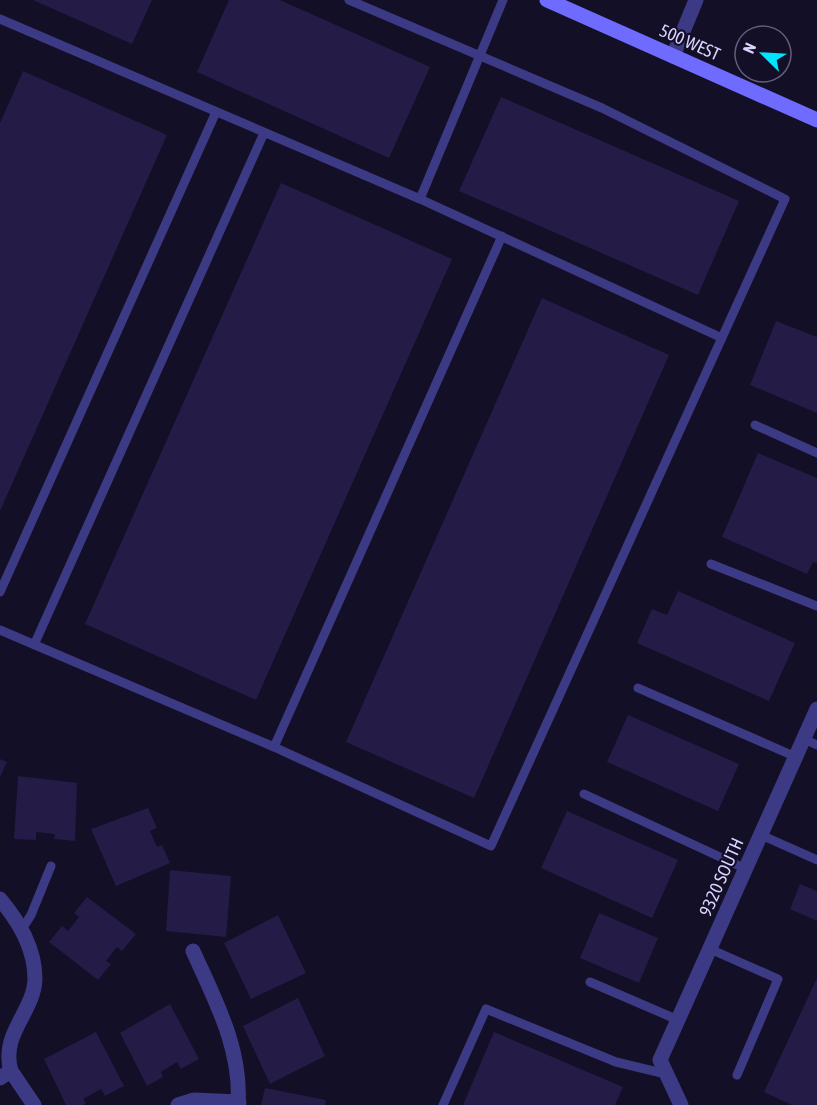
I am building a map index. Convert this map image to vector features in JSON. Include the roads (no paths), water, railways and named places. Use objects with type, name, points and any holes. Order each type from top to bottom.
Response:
[{"type":"main road","name":"500 WEST","points":[[546,0],[817,120]]},
{"type":"street","points":[[672,56],[696,0]]},
{"type":"street","name":"9320 SOUTH","points":[[663,1067],[678,1020],[796,757],[810,742],[817,709]]},
{"type":"street","points":[[0,899],[27,938],[35,979],[8,1044],[5,1074],[34,1105]]},
{"type":"street","points":[[178,1105],[194,1100],[238,1104],[236,1064],[230,1035],[193,951]]},
{"type":"street","points":[[663,1067],[681,1105]]},
{"type":"lane","points":[[0,630],[274,747],[491,846],[785,199],[602,108],[349,0]]},
{"type":"lane","points":[[420,199],[503,0]]},
{"type":"lane","points":[[0,19],[420,199],[722,338]]},
{"type":"lane","points":[[0,592],[216,112]]},
{"type":"lane","points":[[34,645],[264,133]]},
{"type":"lane","points":[[274,747],[502,236]]},
{"type":"lane","points":[[755,425],[817,453]]},
{"type":"lane","points":[[711,564],[817,606]]},
{"type":"lane","points":[[639,688],[796,757]]},
{"type":"lane","points":[[584,795],[746,869]]},
{"type":"lane","points":[[761,835],[817,860]]},
{"type":"lane","points":[[22,928],[31,915],[51,866]]},
{"type":"lane","points":[[710,949],[778,979],[737,1075]]},
{"type":"lane","points":[[590,982],[678,1020]]},
{"type":"lane","points":[[443,1105],[486,1010],[616,1062],[663,1067]]}]
